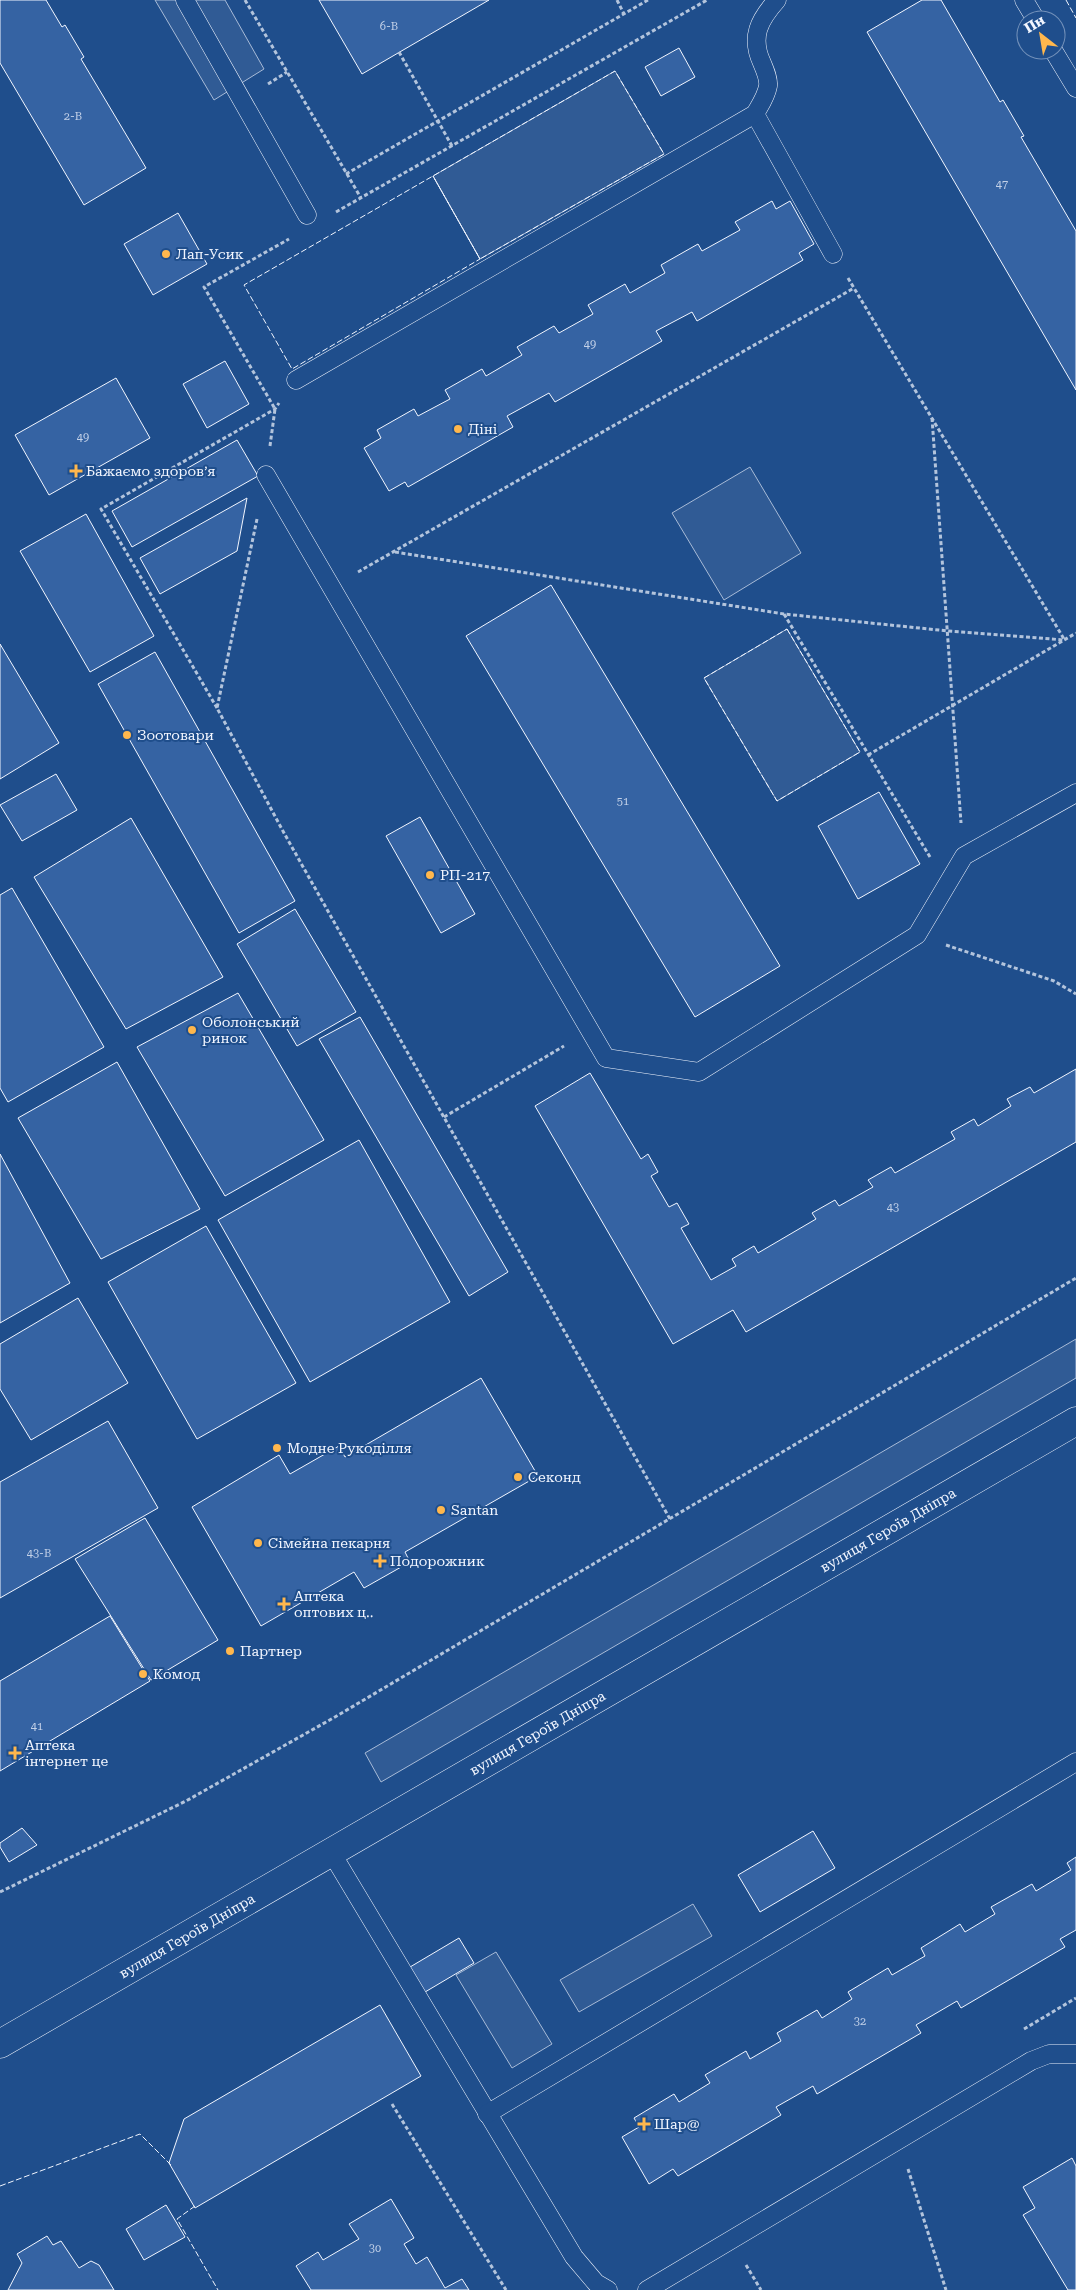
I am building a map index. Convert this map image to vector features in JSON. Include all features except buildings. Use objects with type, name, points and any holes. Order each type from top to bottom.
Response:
[{"type":"main road","name":"вулиця Героїв Дніпра","points":[[0,2044],[1076,1422]]},
{"type":"lane","points":[[185,0],[307,215]]},
{"type":"lane","points":[[296,380],[754,114],[765,97],[769,84],[756,50],[757,33],[764,16],[777,0]]},
{"type":"lane","points":[[1059,60],[1076,88]]},
{"type":"lane","points":[[754,114],[833,254]]},
{"type":"lane","points":[[266,475],[606,1058],[699,1072],[917,935],[964,856],[1076,793]]},
{"type":"lane","points":[[487,2114],[1076,1762]]},
{"type":"lane","points":[[331,1852],[574,2257],[596,2283],[608,2290]]},
{"type":"lane","points":[[647,2290],[1032,2061],[1049,2054],[1076,2054]]},
{"type":"path","points":[[245,0],[361,198]]},
{"type":"path","points":[[617,0],[624,14]]},
{"type":"path","points":[[346,174],[648,0]]},
{"type":"path","points":[[329,216],[707,0]]},
{"type":"path","points":[[399,52],[452,146]]},
{"type":"path","points":[[217,708],[266,475],[275,409],[204,287],[296,235]]},
{"type":"path","points":[[833,254],[1064,640]]},
{"type":"path","points":[[332,587],[854,288]]},
{"type":"path","points":[[275,409],[101,508],[217,708],[284,833],[670,1519]]},
{"type":"path","points":[[932,417],[964,856]]},
{"type":"path","points":[[395,552],[784,614],[948,631],[1064,640]]},
{"type":"path","points":[[784,614],[946,885]]},
{"type":"path","points":[[868,754],[1076,633]]},
{"type":"path","points":[[917,935],[1054,982],[1076,994]]},
{"type":"path","points":[[444,1117],[590,1031]]},
{"type":"path","points":[[0,1892],[194,1796],[335,1717],[1076,1278]]},
{"type":"path","points":[[1017,2033],[1076,1998]]},
{"type":"path","points":[[392,2104],[506,2290]]},
{"type":"path","points":[[899,2139],[946,2290]]},
{"type":"shaded area","points":[[155,0],[225,0],[264,69],[214,100]]},
{"type":"shaded area","points":[[615,71],[664,154],[480,259],[433,176]]},
{"type":"shaded area","points":[[750,467],[801,553],[724,600],[672,513]]},
{"type":"shaded area","points":[[787,629],[860,752],[777,801],[704,678]]},
{"type":"shaded area","points":[[1076,1339],[1076,1378],[381,1782],[365,1753]]},
{"type":"shaded area","points":[[693,1904],[712,1936],[579,2012],[560,1980]]},
{"type":"shaded area","points":[[496,1952],[552,2044],[512,2068],[456,1975]]},
{"type":"fence","points":[[1066,0],[1076,18]]},
{"type":"fence","points":[[433,176],[480,259],[292,369],[244,285],[615,71],[664,154],[480,259],[433,176]]},
{"type":"fence","points":[[787,629],[860,752],[777,801],[704,678],[787,629]]},
{"type":"fence","points":[[0,2186],[140,2134],[171,2165]]},
{"type":"fence","points":[[195,2206],[177,2219],[218,2290]]},
{"type":"place","name":"Лап-Усик","points":[[166,254]]},
{"type":"place","name":"Діні","points":[[458,429]]},
{"type":"place","name":"Бажаємо здоровʼя","points":[[76,471]]},
{"type":"place","name":"Зоотовари","points":[[127,735]]},
{"type":"place","name":"РП-217","points":[[430,875]]},
{"type":"place","name":"Оболонський ринок","points":[[192,1030]]},
{"type":"place","name":"Модне Рукоділля","points":[[277,1448]]},
{"type":"place","name":"Секонд","points":[[518,1477]]},
{"type":"place","name":"Santan","points":[[441,1510]]},
{"type":"place","name":"Сімейна пекарня","points":[[258,1543]]},
{"type":"place","name":"Подорожник","points":[[380,1561]]},
{"type":"place","name":"Аптека оптових ц‥","points":[[284,1604]]},
{"type":"place","name":"Партнер","points":[[230,1651]]},
{"type":"place","name":"Комод","points":[[143,1674]]},
{"type":"place","name":"Аптека інтернет це","points":[[15,1753]]},
{"type":"place","name":"Шар@","points":[[644,2124]]}]
